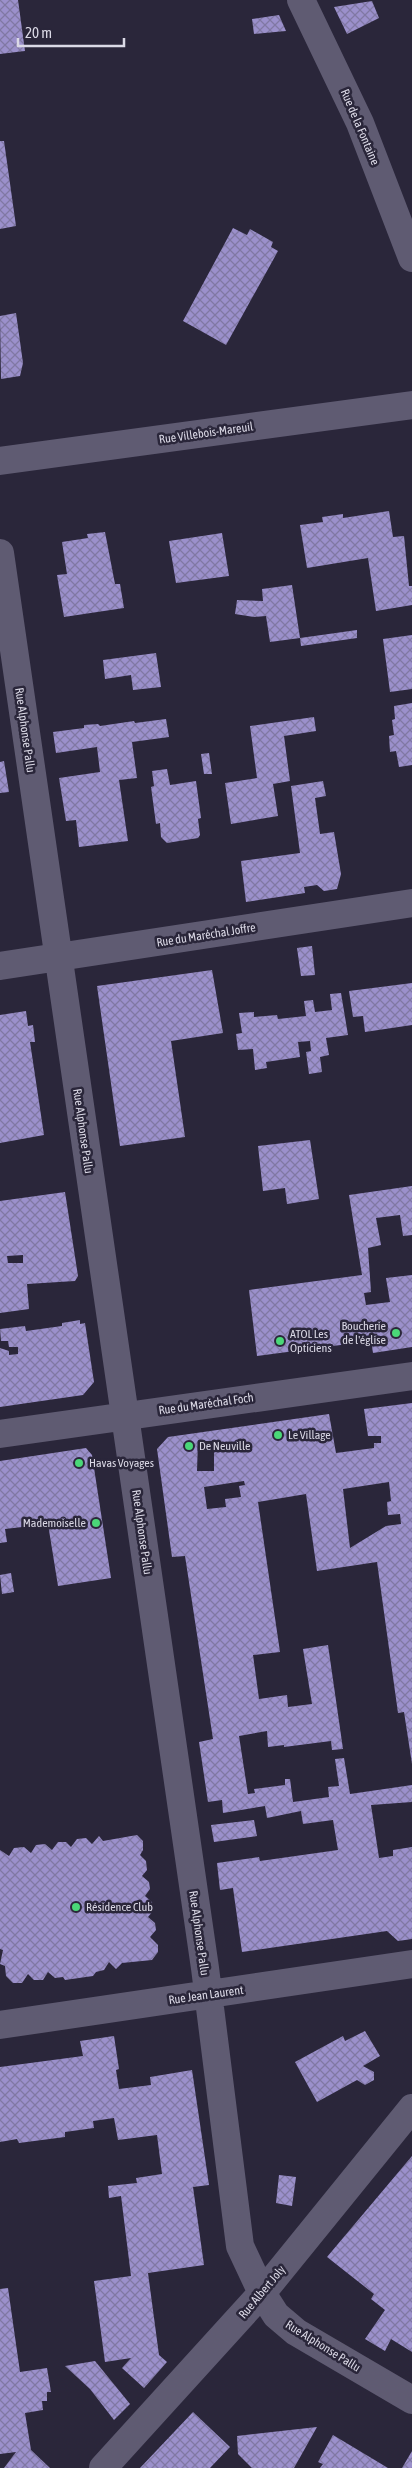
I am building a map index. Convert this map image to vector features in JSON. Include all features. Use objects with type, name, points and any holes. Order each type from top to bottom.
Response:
[{"type":"street","name":"Rue de la Fontaine","points":[[300,0],[360,123],[412,258]]},
{"type":"street","name":"Rue Villebois-Mareuil","points":[[0,461],[412,405]]},
{"type":"street","name":"Rue Alphonse Pallu","points":[[0,553],[208,1995],[240,2246],[262,2293],[276,2315],[296,2332],[412,2400]]},
{"type":"street","name":"Rue du Maréchal Joffre","points":[[0,966],[412,904]]},
{"type":"street","name":"Rue du Maréchal Foch","points":[[0,1434],[412,1376]]},
{"type":"street","name":"Rue Jean Laurent","points":[[0,2025],[412,1964]]},
{"type":"street","name":"Rue Albert Joly","points":[[103,2468],[262,2293],[412,2108]]},
{"type":"building","points":[[0,0],[18,0],[25,51],[0,54]]},
{"type":"building","points":[[372,1],[379,18],[347,34],[334,7]]},
{"type":"building","points":[[279,15],[286,31],[254,34],[252,19]]},
{"type":"building","points":[[0,141],[4,141],[16,226],[0,229]]},
{"type":"building","points":[[233,228],[247,235],[250,229],[273,242],[271,247],[278,251],[226,345],[183,321]]},
{"type":"building","points":[[16,313],[23,363],[20,376],[1,379],[0,316]]},
{"type":"building","points":[[389,511],[393,537],[404,536],[409,586],[412,586],[412,605],[376,611],[368,558],[307,568],[300,525],[323,522],[322,517],[343,514],[343,518]]},
{"type":"building","points":[[105,532],[115,584],[120,584],[124,608],[64,617],[57,575],[67,574],[62,542],[88,538],[87,534]]},
{"type":"building","points":[[222,533],[229,576],[176,583],[169,541]]},
{"type":"building","points":[[292,585],[300,638],[270,642],[266,616],[254,617],[235,614],[237,600],[263,601],[262,589]]},
{"type":"building","points":[[357,630],[357,638],[301,646],[300,638]]},
{"type":"building","points":[[412,635],[412,689],[390,692],[383,639]]},
{"type":"building","points":[[156,653],[161,687],[133,690],[131,675],[105,679],[103,660]]},
{"type":"building","points":[[412,703],[412,765],[399,767],[396,751],[390,752],[389,736],[394,735],[392,720],[395,719],[394,706]]},
{"type":"building","points":[[314,717],[316,731],[284,736],[290,781],[273,784],[278,816],[231,824],[225,783],[257,778],[250,726]]},
{"type":"building","points":[[166,719],[169,737],[132,742],[137,778],[119,780],[128,841],[79,847],[76,820],[66,821],[59,778],[100,772],[97,747],[56,753],[53,732],[84,728],[84,725],[98,724],[100,726]]},
{"type":"building","points":[[209,753],[212,774],[204,774],[201,754]]},
{"type":"building","points":[[4,761],[9,792],[0,793],[0,762]]},
{"type":"building","points":[[167,769],[170,785],[196,781],[201,818],[198,819],[200,835],[198,838],[167,843],[161,837],[160,823],[156,824],[151,787],[154,786],[152,771]]},
{"type":"building","points":[[323,781],[326,796],[315,798],[320,834],[334,832],[341,874],[337,889],[324,891],[317,885],[304,887],[305,893],[246,902],[241,861],[300,853],[291,786]]},
{"type":"building","points":[[312,946],[315,975],[301,976],[297,948]]},
{"type":"building","points":[[212,970],[223,1033],[171,1041],[185,1137],[120,1146],[97,986]]},
{"type":"building","points":[[412,983],[412,1025],[365,1032],[363,1016],[353,1017],[349,991]]},
{"type":"building","points":[[341,993],[348,1035],[326,1038],[329,1055],[320,1057],[322,1072],[309,1074],[306,1052],[311,1051],[310,1041],[298,1042],[300,1057],[266,1062],[267,1068],[255,1070],[253,1049],[238,1050],[236,1034],[242,1033],[239,1013],[254,1012],[254,1017],[277,1015],[278,1019],[306,1016],[304,1001],[313,1000],[315,1012],[332,1010],[330,994]]},
{"type":"building","points":[[26,1011],[28,1026],[33,1025],[35,1042],[30,1042],[44,1135],[0,1143],[0,1015]]},
{"type":"building","points":[[310,1140],[319,1199],[287,1204],[285,1188],[263,1191],[258,1146]]},
{"type":"building","points":[[412,1186],[412,1235],[403,1236],[400,1215],[376,1218],[381,1245],[368,1248],[371,1292],[364,1293],[366,1305],[390,1302],[386,1278],[412,1275],[412,1347],[373,1353],[371,1341],[257,1356],[249,1290],[362,1275],[349,1195]]},
{"type":"building","points":[[65,1192],[78,1276],[75,1281],[27,1284],[29,1309],[0,1313],[0,1201]],"holes":[[[23,1255],[23,1263],[8,1263],[7,1256]]]},
{"type":"building","points":[[80,1320],[80,1324],[85,1323],[94,1382],[83,1395],[0,1407],[0,1348],[9,1351],[9,1355],[18,1354],[18,1347],[9,1347],[8,1341],[1,1341],[0,1329],[25,1326],[26,1331],[62,1326],[62,1323]]},
{"type":"building","points":[[412,1403],[412,1764],[404,1712],[398,1713],[377,1562],[317,1571],[306,1494],[258,1502],[280,1652],[253,1655],[259,1699],[287,1695],[288,1707],[312,1704],[303,1649],[328,1645],[343,1749],[332,1750],[331,1741],[284,1747],[284,1745],[268,1747],[267,1731],[239,1736],[248,1794],[255,1793],[254,1789],[285,1785],[285,1779],[290,1779],[293,1802],[329,1797],[328,1787],[339,1786],[335,1759],[344,1758],[350,1794],[412,1785],[412,1802],[371,1805],[379,1858],[393,1856],[393,1850],[412,1847],[412,1939],[398,1941],[387,1931],[242,1952],[233,1888],[220,1890],[217,1863],[259,1857],[260,1861],[338,1850],[333,1820],[303,1824],[301,1811],[267,1818],[265,1806],[223,1813],[222,1800],[208,1802],[199,1742],[213,1739],[185,1556],[172,1557],[157,1449],[168,1437],[329,1414],[336,1453],[374,1448],[374,1443],[381,1443],[381,1436],[368,1436],[364,1409]],"holes":[[[198,1441],[214,1441],[214,1471],[197,1471]],[[244,1481],[245,1485],[239,1486],[241,1497],[225,1499],[226,1507],[207,1509],[204,1487]],[[389,1482],[391,1501],[387,1502],[388,1515],[400,1514],[401,1524],[386,1526],[350,1548],[343,1489]]]},
{"type":"building","points":[[86,1448],[92,1455],[111,1578],[58,1586],[48,1524],[5,1529],[7,1542],[0,1543],[0,1461]]},
{"type":"building","points":[[11,1573],[14,1592],[2,1594],[0,1575]]},
{"type":"building","points":[[254,1820],[257,1836],[214,1842],[211,1825]]},
{"type":"building","name":"Résidence Club","points":[[137,1835],[143,1841],[143,1850],[140,1855],[146,1861],[147,1870],[142,1876],[149,1882],[150,1889],[145,1896],[152,1902],[153,1911],[148,1917],[155,1923],[156,1930],[150,1937],[158,1945],[158,1952],[152,1960],[122,1963],[116,1969],[109,1962],[104,1970],[96,1972],[93,1976],[65,1980],[63,1977],[55,1978],[48,1972],[43,1980],[34,1980],[28,1974],[22,1983],[13,1983],[6,1976],[5,1966],[0,1964],[3,1950],[0,1949],[0,1850],[9,1856],[14,1848],[24,1847],[31,1853],[36,1845],[45,1844],[52,1850],[58,1842],[66,1842],[71,1847],[77,1839],[86,1838],[92,1844],[99,1836],[103,1841]]},
{"type":"building","points":[[365,2031],[380,2056],[363,2066],[374,2072],[374,2080],[365,2085],[357,2080],[317,2102],[295,2062],[343,2036],[345,2041]]},
{"type":"building","points":[[114,2036],[119,2069],[116,2070],[119,2089],[151,2085],[150,2077],[192,2070],[209,2185],[193,2187],[204,2265],[148,2273],[159,2355],[167,2362],[144,2388],[122,2368],[131,2358],[105,2362],[94,2281],[131,2276],[121,2196],[109,2198],[108,2186],[137,2183],[136,2178],[162,2174],[157,2135],[118,2140],[114,2118],[93,2121],[94,2128],[65,2132],[65,2137],[19,2143],[17,2139],[0,2142],[0,2067],[83,2056],[80,2041]]},
{"type":"building","points":[[412,2156],[412,2352],[391,2339],[385,2351],[365,2339],[385,2310],[371,2299],[374,2294],[327,2257]]},
{"type":"building","points":[[279,2175],[296,2177],[292,2206],[276,2203]]},
{"type":"building","points":[[8,2288],[20,2372],[47,2368],[51,2392],[47,2392],[47,2401],[42,2401],[43,2410],[25,2413],[31,2450],[50,2468],[4,2468],[16,2452],[0,2454],[0,2289]]},
{"type":"building","points":[[95,2361],[130,2404],[114,2420],[90,2389],[65,2366]]},
{"type":"building","points":[[193,2412],[230,2447],[210,2468],[140,2468]]},
{"type":"building","points":[[317,2427],[294,2468],[252,2468],[238,2454],[237,2436]]},
{"type":"building","points":[[333,2435],[388,2468],[320,2468],[323,2464],[318,2462]]},
{"type":"building","points":[[412,2451],[412,2468],[402,2468]]},
{"type":"place","name":"Boucherie de l'église","points":[[396,1333]]},
{"type":"place","name":"ATOL Les Opticiens","points":[[280,1341]]},
{"type":"place","name":"Le Village","points":[[278,1435]]},
{"type":"place","name":"De Neuville","points":[[189,1446]]},
{"type":"place","name":"Havas Voyages","points":[[79,1463]]},
{"type":"place","name":"Mademoiselle","points":[[96,1523]]},
{"type":"place","name":"Résidence Club","points":[[76,1907]]}]
